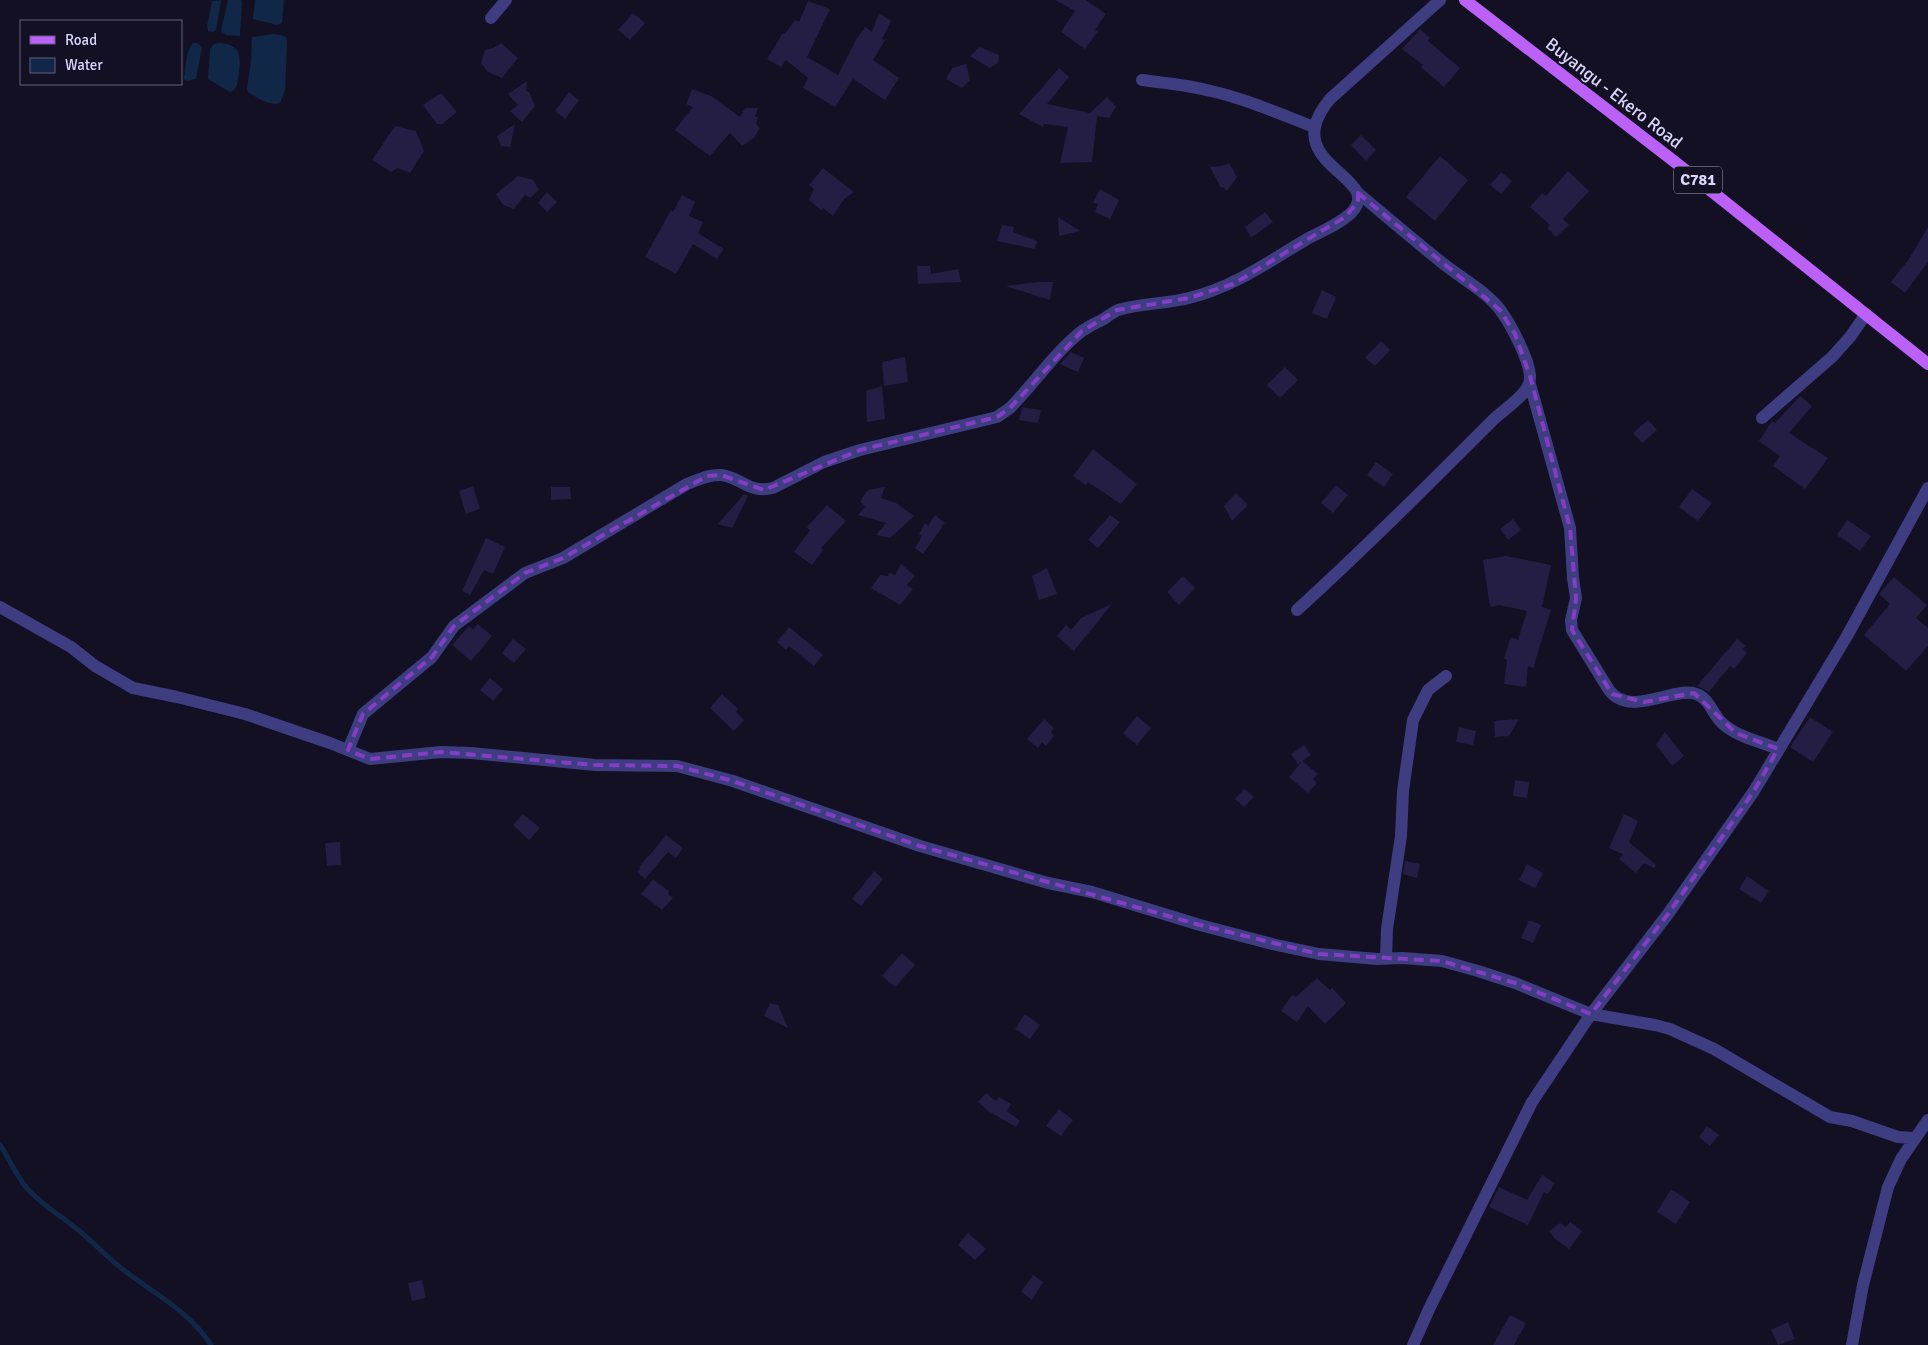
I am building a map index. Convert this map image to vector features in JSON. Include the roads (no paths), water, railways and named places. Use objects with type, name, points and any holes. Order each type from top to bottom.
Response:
[{"type":"main road","name":"Buyangu - Ekero Road","points":[[1465,0],[1675,162],[1928,364]]},
{"type":"street","points":[[491,18],[506,0]]},
{"type":"street","points":[[1440,0],[1330,98],[1318,116],[1314,127],[1314,137],[1324,157],[1358,193],[1446,266],[1474,286],[1500,310],[1515,334],[1527,364],[1530,384],[1570,528],[1572,578],[1576,598],[1572,630],[1609,690],[1617,697],[1644,702],[1694,693],[1709,703],[1720,722],[1736,733],[1778,749]]},
{"type":"street","points":[[1142,80],[1182,84],[1211,91],[1256,105],[1314,127]]},
{"type":"street","points":[[348,750],[363,714],[432,657],[454,626],[525,573],[563,558],[687,484],[707,476],[721,475],[747,486],[764,490],[773,488],[824,462],[860,450],[987,420],[1003,414],[1082,331],[1117,310],[1189,298],[1232,284],[1340,221],[1352,212],[1356,206],[1358,193]]},
{"type":"street","points":[[1762,418],[1832,357],[1850,337],[1866,314]]},
{"type":"street","points":[[1297,610],[1365,548],[1499,414],[1523,394],[1530,384]]},
{"type":"street","points":[[1413,1345],[1532,1102],[1592,1014],[1679,898],[1754,791],[1847,636],[1928,488]]},
{"type":"street","points":[[0,607],[72,647],[95,666],[134,688],[245,714],[370,759],[449,752],[518,756],[595,765],[677,766],[732,781],[920,846],[1048,884],[1092,892],[1200,925],[1272,944],[1319,954],[1442,961],[1515,982],[1592,1014],[1655,1025],[1678,1032],[1714,1049],[1830,1117],[1852,1121],[1898,1137],[1920,1135]]},
{"type":"street","points":[[1386,958],[1386,929],[1401,836],[1403,791],[1413,720],[1428,690],[1446,676]]},
{"type":"street","points":[[1852,1345],[1864,1285],[1888,1187],[1901,1159],[1920,1135],[1928,1120]]},
{"type":"water","points":[[221,0],[216,30],[213,32],[208,31],[207,26],[212,1]]},
{"type":"water","points":[[228,0],[241,0],[242,2],[240,36],[226,35],[221,31]]},
{"type":"water","points":[[255,0],[284,0],[282,23],[277,25],[253,19]]},
{"type":"water","points":[[274,34],[286,37],[287,43],[285,90],[280,103],[276,104],[260,99],[248,92],[247,89],[252,37]]},
{"type":"water","points":[[193,43],[198,43],[202,47],[196,79],[187,81],[184,79],[186,60],[188,50]]},
{"type":"water","points":[[220,43],[232,46],[239,55],[238,82],[235,89],[230,92],[208,79],[210,49],[214,44]]},
{"type":"waterway","points":[[0,1145],[22,1182],[31,1193],[80,1231],[118,1266],[182,1313],[203,1333],[211,1345]]}]
